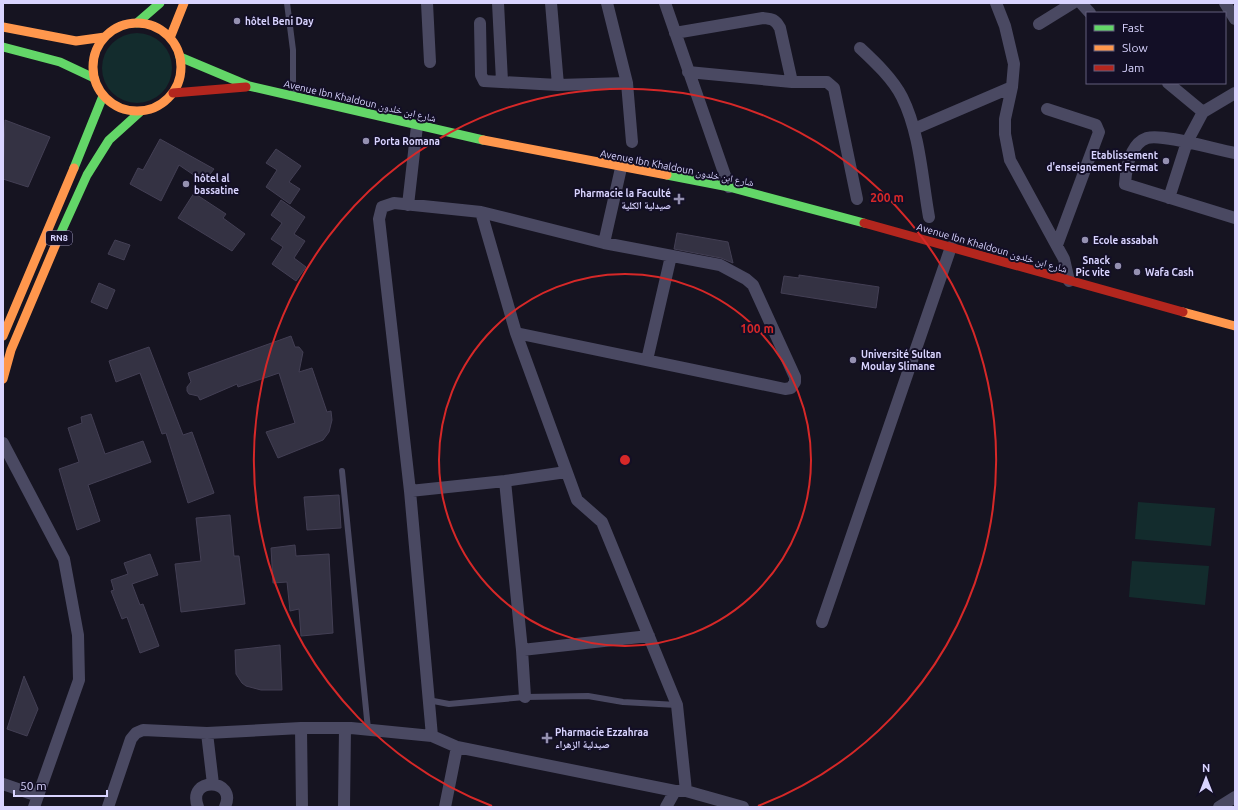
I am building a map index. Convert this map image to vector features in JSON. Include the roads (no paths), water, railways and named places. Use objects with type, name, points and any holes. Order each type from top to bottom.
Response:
[{"type":"street","name":"RN8","points":[[137,23],[160,3]]},
{"type":"street","points":[[170,38],[184,3]]},
{"type":"street","points":[[427,3],[430,62]]},
{"type":"street","points":[[498,3],[502,81]]},
{"type":"street","points":[[551,3],[558,85]]},
{"type":"street","points":[[607,3],[627,83],[632,142]]},
{"type":"street","points":[[665,3],[729,187]]},
{"type":"street","points":[[1039,24],[1073,3]]},
{"type":"street","points":[[1081,3],[1089,12]]},
{"type":"street","points":[[1225,3],[1235,19]]},
{"type":"street","points":[[997,4],[1005,26],[1014,64],[1012,87],[1005,119],[1005,134],[1010,160],[1064,259],[1069,281]]},
{"type":"street","points":[[675,33],[763,18],[773,19],[780,28],[792,82]]},
{"type":"street","name":"RN8","points":[[137,23],[155,27],[170,38],[180,57],[181,70],[179,82],[173,93],[164,102],[153,109],[140,112],[120,108],[103,96],[94,78],[93,64],[96,49],[105,37],[114,30],[125,25],[137,23]]},
{"type":"street","points":[[480,23],[482,78],[484,81],[558,85],[627,83]]},
{"type":"street","points":[[3,27],[76,41],[105,37]]},
{"type":"street","points":[[3,47],[60,62],[94,78]]},
{"type":"street","points":[[860,48],[886,75],[902,97],[914,129],[929,217]]},
{"type":"street","points":[[180,57],[249,86]]},
{"type":"street","points":[[688,72],[792,82],[828,82],[834,88],[857,199]]},
{"type":"street","points":[[1169,84],[1204,112]]},
{"type":"street","points":[[173,93],[249,86]]},
{"type":"street","name":"Avenue Ibn Khaldoun شارع ابن خلدون","points":[[249,86],[417,126],[621,168],[729,187],[1235,326]]},
{"type":"street","points":[[914,129],[1012,87]]},
{"type":"street","points":[[1169,198],[1187,142],[1204,112],[1235,93]]},
{"type":"street","name":"RN8","points":[[3,336],[34,260],[87,139],[103,96]]},
{"type":"street","points":[[1047,109],[1096,125],[1099,132],[1056,244]]},
{"type":"street","name":"RN8","points":[[3,379],[11,350],[35,290],[87,175],[109,140],[140,112]]},
{"type":"street","points":[[408,205],[417,126]]},
{"type":"street","points":[[1235,153],[1187,142],[1155,137],[1146,138],[1134,149],[1129,160],[1125,184],[1235,218]]},
{"type":"street","points":[[604,243],[621,168]]},
{"type":"street","points":[[432,736],[410,491],[379,219],[382,207],[394,202],[408,205],[481,212],[604,243],[720,265],[746,279],[752,285],[796,382],[791,388],[785,389],[516,333]]},
{"type":"street","points":[[481,212],[516,333],[577,500],[602,522],[677,705],[680,791],[666,807]]},
{"type":"street","points":[[822,622],[951,247]]},
{"type":"street","points":[[647,360],[671,256]]},
{"type":"street","points":[[3,443],[64,559],[78,635],[79,680],[36,801],[3,784]]},
{"type":"street","points":[[410,491],[505,481],[566,472]]},
{"type":"street","points":[[505,481],[522,650],[525,697]]},
{"type":"street","points":[[522,650],[649,636]]},
{"type":"street","points":[[108,807],[131,739],[136,732],[143,730],[207,733],[301,728],[368,729],[432,736],[457,747],[680,791],[738,806]]},
{"type":"street","points":[[301,728],[302,807]]},
{"type":"street","points":[[344,807],[345,728]]},
{"type":"street","points":[[207,733],[213,784]]},
{"type":"street","points":[[445,807],[457,747]]},
{"type":"street","points":[[198,807],[196,796],[199,791],[202,787],[213,784],[222,788],[226,793],[227,798],[225,807]]},
{"type":"street","points":[[1220,807],[1235,797]]},
{"type":"lane","points":[[287,3],[293,50],[293,97]]},
{"type":"lane","points":[[342,470],[368,729]]},
{"type":"lane","points":[[428,700],[449,704],[525,697],[588,696],[623,702],[677,705]]},
{"type":"place","name":"hôtel Beni Day","points":[[237,21]]},
{"type":"place","name":"Porta Romana","points":[[366,141]]},
{"type":"place","name":"Etablissement d'enseignement Fermat","points":[[1166,161]]},
{"type":"place","name":"hôtel al bassatine","points":[[186,184]]},
{"type":"place","name":"Pharmacie la Faculté صيدلية الكلية","points":[[679,199]]},
{"type":"place","name":"Ecole assabah","points":[[1085,240]]},
{"type":"place","name":"Snack Pic vite","points":[[1118,266]]},
{"type":"place","name":"Wafa Cash","points":[[1137,272]]},
{"type":"place","name":"Université Sultan Moulay Slimane","points":[[853,360]]},
{"type":"place","name":"Pharmacie Ezzahraa صيدلية الزهراء","points":[[547,738]]}]
